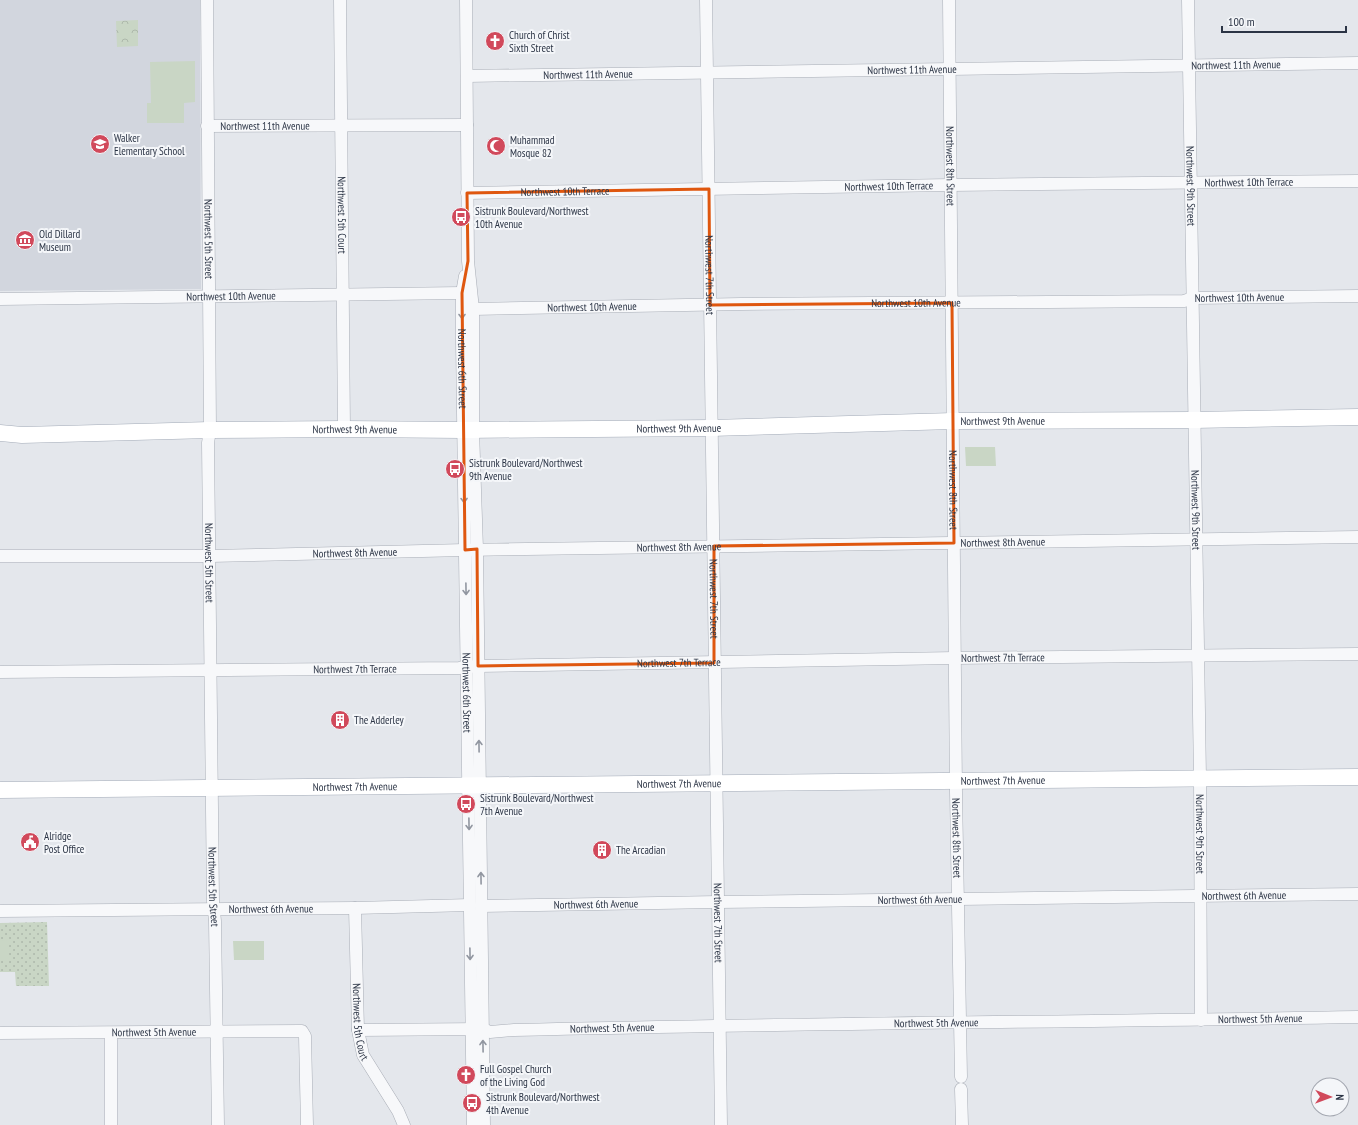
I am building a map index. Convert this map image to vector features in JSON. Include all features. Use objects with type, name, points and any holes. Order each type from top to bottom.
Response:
[{"type":"main road","name":"Northwest 9th Avenue","points":[[0,433],[22,435],[210,430],[711,428],[953,421],[1194,420],[1358,417]]},
{"type":"main road","name":"Northwest 7th Avenue","points":[[0,790],[1358,777]]},
{"type":"street","name":"Northwest 5th Street","points":[[207,0],[207,126],[210,296],[210,430],[208,443],[211,788],[213,908],[215,921],[218,1125]]},
{"type":"street","name":"Northwest 5th Court","points":[[340,0],[344,429]]},
{"type":"street","name":"Northwest 6th Street","points":[[466,0],[468,261],[473,309],[468,430]]},
{"type":"street","name":"Northwest 7th Street","points":[[706,0],[721,1125]]},
{"type":"street","name":"Northwest 8th Street","points":[[949,0],[956,781],[961,1077]]},
{"type":"street","name":"Northwest 9th Street","points":[[1188,0],[1200,778],[1201,1020]]},
{"type":"street","name":"Northwest 11th Avenue","points":[[466,76],[1358,63]]},
{"type":"street","name":"Northwest 11th Avenue","points":[[207,126],[467,125]]},
{"type":"street","name":"Northwest 10th Terrace","points":[[467,193],[950,185],[1358,181]]},
{"type":"street","name":"Northwest 6th Street","points":[[468,261],[462,293],[468,430],[471,550],[476,906],[477,1029],[473,1125]]},
{"type":"street","name":"Northwest 10th Avenue","points":[[0,299],[342,296],[462,293]]},
{"type":"street","name":"Northwest 10th Avenue","points":[[473,309],[710,305],[1184,301],[1193,298],[1358,296]]},
{"type":"street","name":"Northwest 8th Avenue","points":[[0,556],[210,556],[471,550],[1358,537]]},
{"type":"street","name":"Northwest 7th Terrace","points":[[0,672],[472,667],[955,658],[1358,654]]},
{"type":"street","name":"Northwest 6th Avenue","points":[[0,911],[355,908],[1358,894]]},
{"type":"street","name":"Northwest 5th Court","points":[[355,908],[358,1030],[363,1055],[398,1112],[404,1125]]},
{"type":"street","name":"Northwest 5th Avenue","points":[[358,1030],[477,1029],[490,1032],[514,1030],[720,1025],[1358,1017]]},
{"type":"street","name":"Northwest 6th Street","points":[[477,1029],[484,1125]]},
{"type":"street","name":"Northwest 5th Avenue","points":[[0,1033],[302,1031],[305,1036],[307,1125]]},
{"type":"street","points":[[111,1033],[111,1125]]},
{"type":"street","points":[[961,1089],[962,1125]]},
{"type":"highlighted area","points":[[709,189],[710,305],[952,303],[954,543],[714,546],[714,663],[478,666],[477,549],[465,550],[462,293],[468,261],[467,193]]},
{"type":"shaded area","name":"Walker Elementary School","points":[[0,0],[200,0],[201,289],[0,291]]},
{"type":"green space","points":[[138,20],[138,46],[117,47],[116,21]]},
{"type":"green space","points":[[195,61],[195,102],[184,103],[184,123],[147,123],[147,103],[151,103],[150,62]]},
{"type":"green space","points":[[965,447],[995,447],[996,466],[966,466]]},
{"type":"green space","points":[[47,922],[49,986],[16,986],[15,972],[0,972],[0,923]]},
{"type":"green space","points":[[8,940],[8,961],[0,961],[0,941]]},
{"type":"green space","points":[[233,941],[264,941],[264,960],[234,960]]},
{"type":"place","name":"Church of Christ Sixth Street","points":[[495,41]]},
{"type":"place","name":"Walker Elementary School","points":[[100,144]]},
{"type":"place","name":"Muhammad Mosque 82","points":[[496,146]]},
{"type":"place","name":"Sistrunk Boulevard/Northwest 10th Avenue","points":[[461,217]]},
{"type":"place","name":"Old Dillard Museum","points":[[25,240]]},
{"type":"place","name":"Sistrunk Boulevard/Northwest 9th Avenue","points":[[455,469]]},
{"type":"place","name":"The Adderley","points":[[340,720]]},
{"type":"place","name":"Sistrunk Boulevard/Northwest 7th Avenue","points":[[466,804]]},
{"type":"place","name":"Alridge Post Office","points":[[30,842]]},
{"type":"place","name":"The Arcadian","points":[[602,850]]},
{"type":"place","name":"Full Gospel Church of the Living God","points":[[466,1075]]},
{"type":"place","name":"Sistrunk Boulevard/Northwest 4th Avenue","points":[[472,1103]]}]
